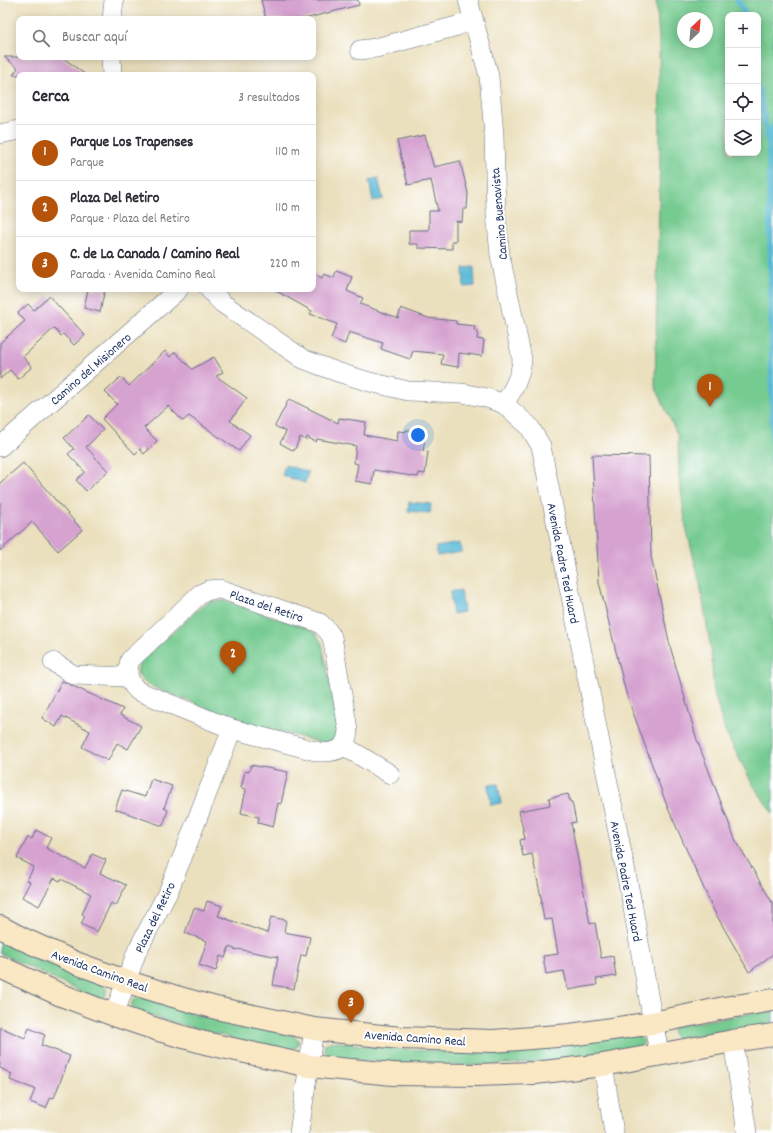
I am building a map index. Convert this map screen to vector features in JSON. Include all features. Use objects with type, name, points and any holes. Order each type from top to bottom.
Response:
[{"type":"main road","name":"Avenida Camino Real","points":[[0,928],[76,963],[125,981],[216,1008],[314,1029],[402,1038],[493,1041],[570,1035],[652,1023],[724,1008],[773,1000]]},
{"type":"main road","points":[[0,967],[61,994],[114,1015],[205,1043],[309,1066],[393,1074],[476,1075],[535,1073],[603,1066],[732,1041],[773,1035]]},
{"type":"street","points":[[112,16],[114,0]]},
{"type":"street","name":"Camino Buenavista","points":[[468,0],[489,76],[494,135],[496,214],[500,255],[522,359],[518,379],[504,404]]},
{"type":"street","points":[[360,50],[376,48],[457,26],[473,20]]},
{"type":"street","points":[[111,60],[112,72]]},
{"type":"street","points":[[0,134],[16,131]]},
{"type":"street","name":"Camino del Misionero","points":[[0,447],[176,292]]},
{"type":"street","name":"Avenida Padre Ted Huard","points":[[211,292],[222,302],[303,359],[337,372],[370,382],[408,390],[462,393],[487,398],[504,404],[529,426],[541,446],[633,908],[652,1023],[660,1055]]},
{"type":"street","name":"Plaza del Retiro","points":[[128,677],[130,660],[200,594],[210,590],[220,589],[320,623],[327,630],[332,637],[348,729],[344,746]]},
{"type":"street","points":[[53,662],[74,675],[128,677],[138,691],[232,729],[319,752],[330,753],[344,746],[390,774]]},
{"type":"street","name":"Plaza del Retiro","points":[[114,1015],[137,951],[168,892],[232,729]]},
{"type":"street","points":[[299,1133],[314,1029]]},
{"type":"street","points":[[732,1041],[747,1133]]},
{"type":"street","points":[[603,1066],[614,1133]]},
{"type":"green space","points":[[656,0],[773,0],[773,814],[752,783],[725,731],[714,693],[711,651],[700,583],[686,527],[679,476],[678,436],[655,386],[660,156],[659,38]]},
{"type":"green space","points":[[212,601],[226,601],[309,629],[317,635],[322,644],[339,727],[338,735],[332,741],[322,743],[232,718],[148,685],[140,678],[138,675],[138,670],[140,662],[201,607]]},
{"type":"green space","points":[[0,938],[103,984],[106,988],[106,995],[102,998],[93,997],[0,953]]},
{"type":"green space","points":[[141,996],[197,1015],[293,1035],[299,1040],[297,1047],[290,1050],[235,1039],[139,1013],[131,1005],[134,999]]},
{"type":"green space","points":[[773,1010],[773,1024],[680,1039],[675,1038],[672,1030],[676,1026]]},
{"type":"green space","points":[[636,1035],[644,1041],[640,1049],[514,1064],[401,1064],[342,1059],[329,1055],[324,1051],[325,1044],[332,1041],[374,1047],[436,1051],[494,1051]]},
{"type":"water","points":[[378,178],[383,199],[373,201],[369,180]]},
{"type":"water","points":[[474,267],[475,286],[464,287],[463,268]]},
{"type":"water","points":[[285,465],[308,472],[305,483],[282,475]]},
{"type":"water","points":[[409,502],[431,504],[430,513],[408,511]]},
{"type":"water","points":[[460,543],[462,552],[437,556],[436,547]]},
{"type":"water","points":[[461,590],[464,612],[453,614],[450,592]]},
{"type":"water","points":[[498,784],[501,803],[491,805],[488,785]]},
{"type":"building","points":[[261,0],[358,0],[359,5],[316,16],[265,16]]},
{"type":"building","points":[[4,57],[16,57],[16,60],[66,60],[82,72],[16,72],[16,75],[13,75],[18,68]]},
{"type":"building","points":[[425,135],[434,167],[460,161],[468,193],[467,209],[463,209],[462,222],[456,221],[456,241],[452,241],[452,249],[418,248],[418,244],[409,244],[409,230],[429,230],[429,211],[438,211],[431,180],[408,185],[397,141]]},
{"type":"building","points":[[336,271],[352,277],[347,291],[363,298],[360,304],[398,318],[401,308],[428,318],[456,321],[456,324],[475,326],[474,330],[478,331],[477,339],[484,340],[482,356],[459,353],[458,367],[441,364],[443,354],[413,351],[410,359],[381,349],[383,343],[349,332],[345,344],[331,338],[337,324],[310,314],[312,311],[278,292],[316,292],[316,275],[322,278],[324,274],[334,278]]},
{"type":"building","points":[[87,292],[104,292],[100,312],[84,308]]},
{"type":"building","points":[[49,296],[85,335],[74,345],[63,334],[61,336],[54,328],[23,357],[32,367],[18,379],[10,370],[0,379],[0,343],[25,321],[18,313],[28,304],[34,310]]},
{"type":"building","points":[[165,351],[170,357],[175,352],[192,369],[214,357],[223,372],[216,376],[247,398],[230,421],[250,435],[239,451],[189,416],[183,421],[168,406],[144,428],[157,441],[144,454],[140,449],[135,454],[102,419],[117,404],[105,392],[121,377],[129,386]]},
{"type":"building","points":[[289,399],[338,423],[339,418],[366,422],[364,435],[397,441],[398,431],[406,432],[406,430],[426,432],[423,451],[428,452],[425,474],[419,473],[418,477],[374,470],[372,484],[355,481],[358,464],[354,463],[356,446],[317,439],[316,442],[307,437],[306,440],[300,437],[294,451],[280,443],[286,432],[275,426]]},
{"type":"building","points":[[89,415],[103,430],[86,447],[108,471],[86,491],[76,480],[85,472],[68,454],[74,449],[64,438]]},
{"type":"building","points":[[592,455],[649,456],[651,556],[670,646],[697,740],[735,839],[773,904],[773,954],[749,972],[713,909],[667,806],[626,693],[599,582]]},
{"type":"building","points":[[23,463],[82,530],[58,551],[32,522],[0,551],[0,483]]},
{"type":"building","points":[[62,681],[123,709],[120,715],[141,726],[128,749],[117,743],[108,761],[82,747],[90,731],[62,716],[56,727],[42,718]]},
{"type":"building","points":[[251,765],[288,772],[281,804],[278,803],[273,827],[258,823],[259,817],[241,813],[246,789],[241,788],[245,771],[249,772]]},
{"type":"building","points":[[151,779],[172,786],[164,808],[168,810],[163,826],[115,809],[122,790],[145,797]]},
{"type":"building","points":[[568,794],[570,802],[572,802],[576,822],[571,823],[590,924],[595,923],[601,958],[613,956],[616,976],[596,979],[597,985],[568,990],[564,971],[546,974],[543,956],[558,954],[552,919],[544,920],[542,902],[532,854],[523,856],[520,840],[525,839],[519,811],[550,805],[549,798]]},
{"type":"building","points":[[36,830],[51,838],[46,848],[85,868],[92,854],[106,860],[100,873],[126,885],[116,906],[111,903],[97,932],[81,924],[85,916],[82,914],[91,894],[61,879],[60,881],[54,878],[39,906],[22,897],[30,882],[27,880],[34,867],[17,858],[28,837],[32,839]]},
{"type":"building","points":[[207,901],[222,906],[218,916],[267,933],[271,917],[286,920],[284,932],[310,937],[306,956],[301,955],[294,989],[273,985],[278,957],[237,950],[229,947],[225,958],[220,956],[216,971],[199,965],[207,941],[185,933],[194,908],[204,911]]},
{"type":"building","points":[[0,1027],[25,1038],[29,1028],[45,1035],[41,1045],[70,1056],[54,1098],[51,1097],[46,1108],[30,1102],[35,1089],[10,1080],[12,1074],[0,1068]]},
{"type":"waterway","points":[[737,0],[744,12]]},
{"type":"waterway","points":[[761,102],[768,140]]},
{"type":"waterway","points":[[773,126],[769,143],[773,464]]},
{"type":"place","name":"Parque Los Trapenses","points":[[710,407]]},
{"type":"place","name":"Plaza Del Retiro","points":[[233,674]]},
{"type":"place","name":"C. de La Canada / Camino Real","points":[[351,1023]]}]
